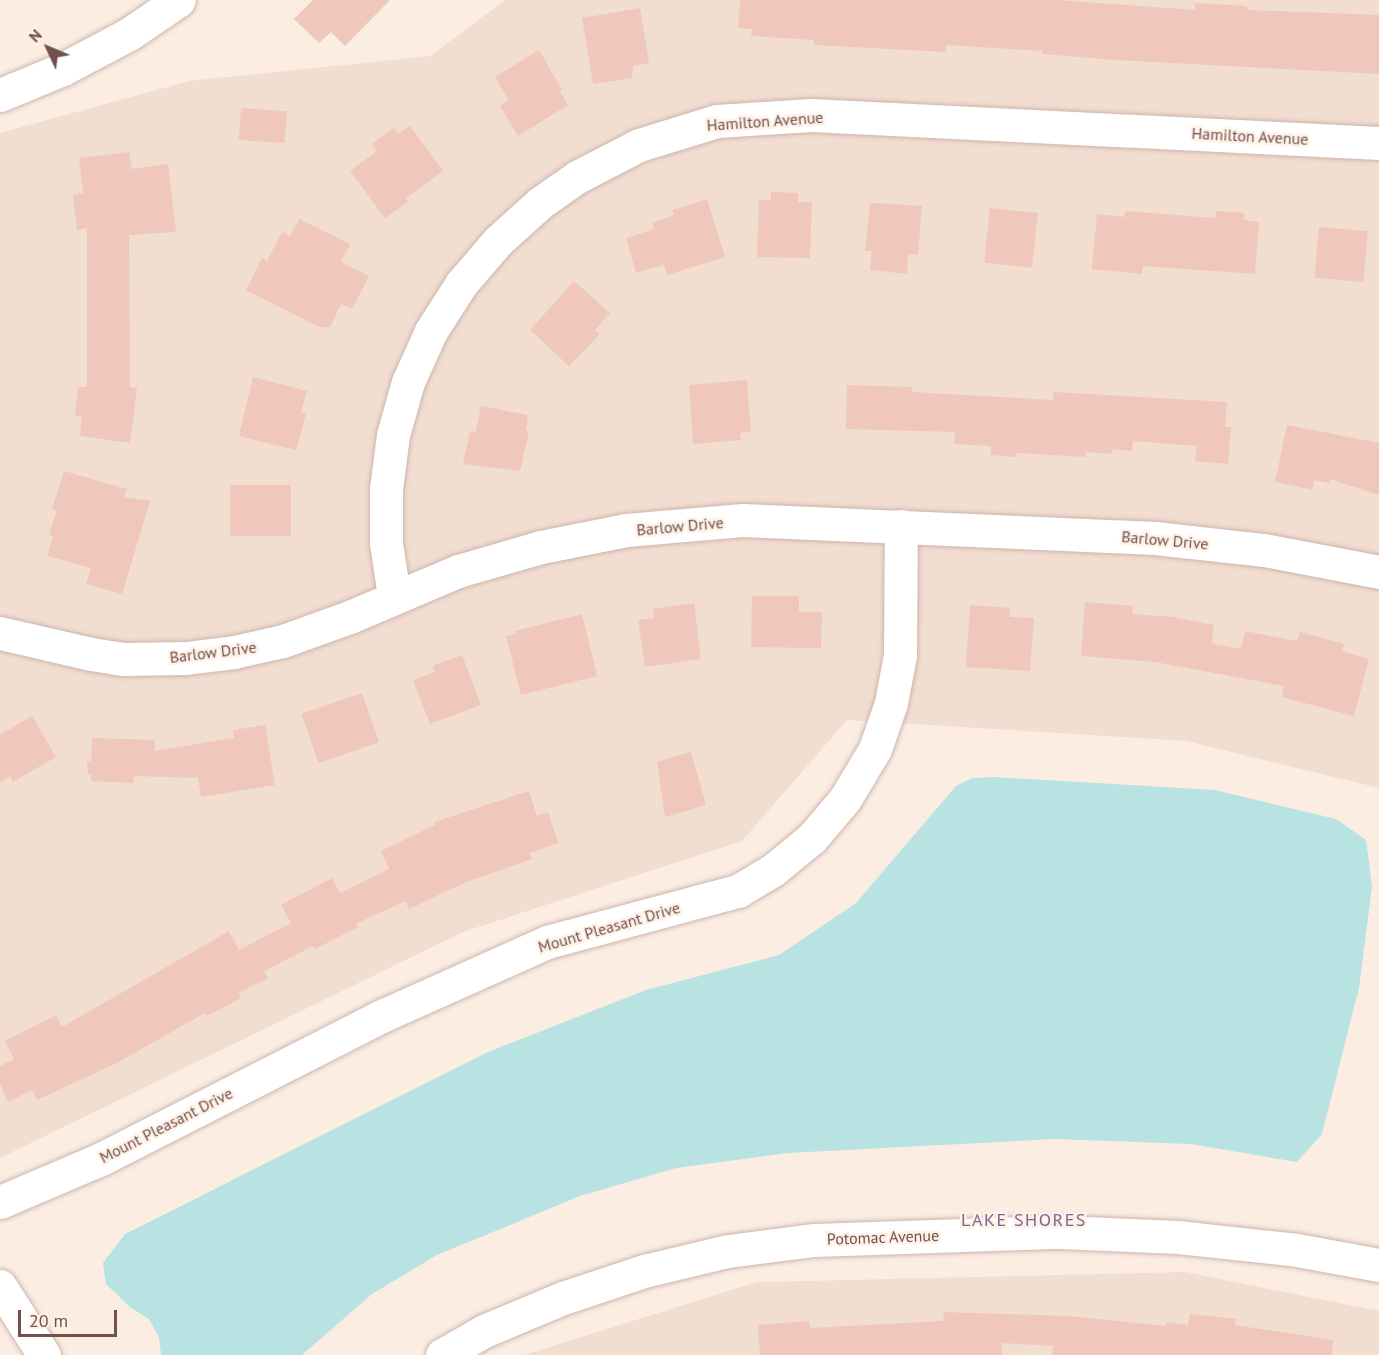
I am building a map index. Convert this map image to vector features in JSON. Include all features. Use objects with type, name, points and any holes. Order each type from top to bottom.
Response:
[{"type":"street","points":[[0,95],[63,69],[129,34],[179,0]]},
{"type":"street","name":"Hamilton Avenue","points":[[394,597],[386,532],[386,489],[393,435],[408,382],[431,331],[461,284],[498,240],[540,203],[578,177],[639,145],[717,121],[811,115],[1379,143]]},
{"type":"street","name":"Barlow Drive","points":[[0,633],[124,659],[186,658],[234,652],[283,641],[352,616],[458,571],[541,547],[626,530],[743,520],[1155,538],[1264,550],[1379,572]]},
{"type":"street","name":"Mount Pleasant Drive","points":[[0,1202],[103,1158],[384,1015],[547,942],[738,891],[773,870],[812,838],[845,799],[875,749],[891,703],[900,655],[901,526]]},
{"type":"street","name":"Potomac Avenue","points":[[442,1355],[484,1331],[563,1298],[644,1271],[728,1251],[814,1240],[1060,1232],[1178,1237],[1297,1250],[1379,1265]]},
{"type":"street","points":[[0,1286],[44,1355]]},
{"type":"shaded area","points":[[505,0],[1379,0],[1379,788],[1186,741],[847,720],[742,841],[463,932],[0,1158],[0,133],[189,81],[430,56]]},
{"type":"shaded area","points":[[1186,1272],[1379,1311],[1379,1355],[524,1355],[757,1282]]},
{"type":"water","points":[[994,777],[1215,790],[1336,819],[1366,840],[1372,887],[1359,988],[1322,1134],[1297,1162],[1190,1144],[1055,1139],[788,1153],[676,1168],[580,1196],[437,1255],[372,1294],[302,1355],[161,1355],[159,1337],[149,1319],[131,1308],[106,1284],[103,1263],[125,1234],[488,1052],[646,990],[779,955],[856,903],[956,786],[972,778]]},
{"type":"building","points":[[313,0],[390,0],[345,46],[331,32],[319,43],[294,19]]},
{"type":"building","points":[[740,0],[1056,0],[1195,10],[1195,3],[1247,6],[1247,10],[1379,15],[1379,74],[1115,60],[1042,54],[1043,51],[946,45],[946,52],[814,45],[814,40],[751,36],[752,29],[738,28]]},
{"type":"building","points":[[640,8],[649,63],[633,66],[632,78],[593,84],[582,18]]},
{"type":"building","points":[[539,50],[568,105],[518,136],[500,106],[509,100],[495,77]]},
{"type":"building","points":[[241,108],[287,111],[285,143],[239,140]]},
{"type":"building","points":[[410,126],[443,171],[406,198],[408,202],[385,218],[350,171],[377,151],[372,144],[394,128],[398,134]]},
{"type":"building","points":[[129,152],[132,169],[168,164],[176,232],[129,235],[130,387],[137,388],[130,443],[80,436],[82,417],[75,416],[78,387],[87,387],[87,228],[77,230],[73,195],[83,193],[79,158]]},
{"type":"building","points":[[771,192],[798,193],[798,202],[812,202],[810,258],[757,257],[759,200],[771,200]]},
{"type":"building","points":[[707,199],[725,257],[667,275],[664,265],[636,273],[626,238],[654,229],[652,223],[674,215],[672,210]]},
{"type":"building","points":[[870,204],[922,206],[918,255],[908,254],[907,274],[870,270],[872,251],[865,251]]},
{"type":"building","points":[[990,208],[1038,213],[1032,268],[984,263]]},
{"type":"building","points":[[1125,211],[1215,218],[1216,211],[1245,213],[1244,220],[1259,222],[1255,274],[1143,266],[1142,274],[1092,269],[1097,214],[1124,217]]},
{"type":"building","points":[[299,219],[350,244],[341,262],[369,276],[352,309],[341,304],[330,327],[319,327],[246,290],[262,258],[267,261],[282,232],[290,236]]},
{"type":"building","points":[[1319,227],[1368,231],[1363,282],[1315,278]]},
{"type":"building","points":[[574,281],[610,313],[595,330],[600,334],[569,366],[530,330]]},
{"type":"building","points":[[253,377],[307,391],[301,412],[306,414],[296,450],[239,436]]},
{"type":"building","points":[[747,380],[751,432],[740,433],[741,440],[693,444],[689,385]]},
{"type":"building","points":[[847,385],[912,387],[912,392],[1053,400],[1054,392],[1227,402],[1225,427],[1231,427],[1228,464],[1195,461],[1197,446],[1133,441],[1132,451],[1112,449],[1112,454],[1086,452],[1085,457],[1017,453],[1016,457],[991,455],[991,446],[954,444],[955,432],[846,429]]},
{"type":"building","points":[[481,406],[528,415],[526,430],[529,431],[520,471],[463,464],[470,431],[476,432]]},
{"type":"building","points":[[1287,425],[1379,443],[1379,495],[1330,479],[1329,483],[1314,480],[1313,490],[1275,482]]},
{"type":"building","points":[[64,471],[127,489],[124,497],[150,501],[122,594],[86,584],[91,568],[47,556],[53,536],[49,535],[57,510],[52,509]]},
{"type":"building","points":[[230,485],[291,485],[291,536],[230,536]]},
{"type":"building","points":[[752,596],[799,596],[799,612],[822,612],[821,648],[751,647]]},
{"type":"building","points":[[1085,602],[1133,606],[1132,614],[1173,617],[1214,625],[1212,644],[1241,649],[1245,631],[1297,641],[1300,632],[1344,644],[1342,651],[1369,659],[1354,716],[1282,697],[1284,686],[1155,662],[1081,656]]},
{"type":"building","points":[[694,603],[701,659],[645,667],[638,620],[654,618],[653,609]]},
{"type":"building","points":[[970,605],[1010,608],[1010,617],[1034,618],[1030,671],[966,667]]},
{"type":"building","points":[[582,614],[597,676],[521,695],[506,636],[516,634],[515,631]]},
{"type":"building","points":[[462,655],[481,705],[430,724],[413,680],[435,672],[432,666]]},
{"type":"building","points":[[362,693],[379,742],[318,763],[301,714]]},
{"type":"building","points":[[32,716],[56,757],[13,782],[10,776],[0,782],[0,735]]},
{"type":"building","points":[[265,725],[275,785],[201,797],[198,778],[134,776],[133,783],[91,781],[91,774],[88,774],[87,761],[91,761],[92,738],[155,740],[155,751],[234,738],[233,730]]},
{"type":"building","points":[[691,752],[706,805],[665,817],[657,762]]},
{"type":"building","points":[[529,791],[537,816],[548,812],[558,843],[530,853],[532,859],[466,882],[409,909],[405,901],[356,924],[358,927],[315,949],[313,946],[264,971],[268,978],[238,993],[241,998],[207,1016],[205,1013],[117,1063],[37,1100],[32,1090],[8,1102],[0,1084],[0,1066],[14,1059],[5,1041],[56,1015],[62,1027],[229,931],[239,950],[291,923],[281,905],[332,878],[340,893],[389,869],[381,851],[435,825],[434,822]]},
{"type":"building","points":[[944,1312],[1068,1316],[1166,1326],[1167,1322],[1188,1325],[1190,1314],[1236,1319],[1235,1325],[1333,1340],[1332,1355],[1052,1355],[1053,1346],[1002,1343],[1002,1355],[760,1355],[758,1325],[809,1321],[810,1328],[943,1321]]},
{"type":"district","name":"LAKE SHORES","points":[[1024,1220]]}]
